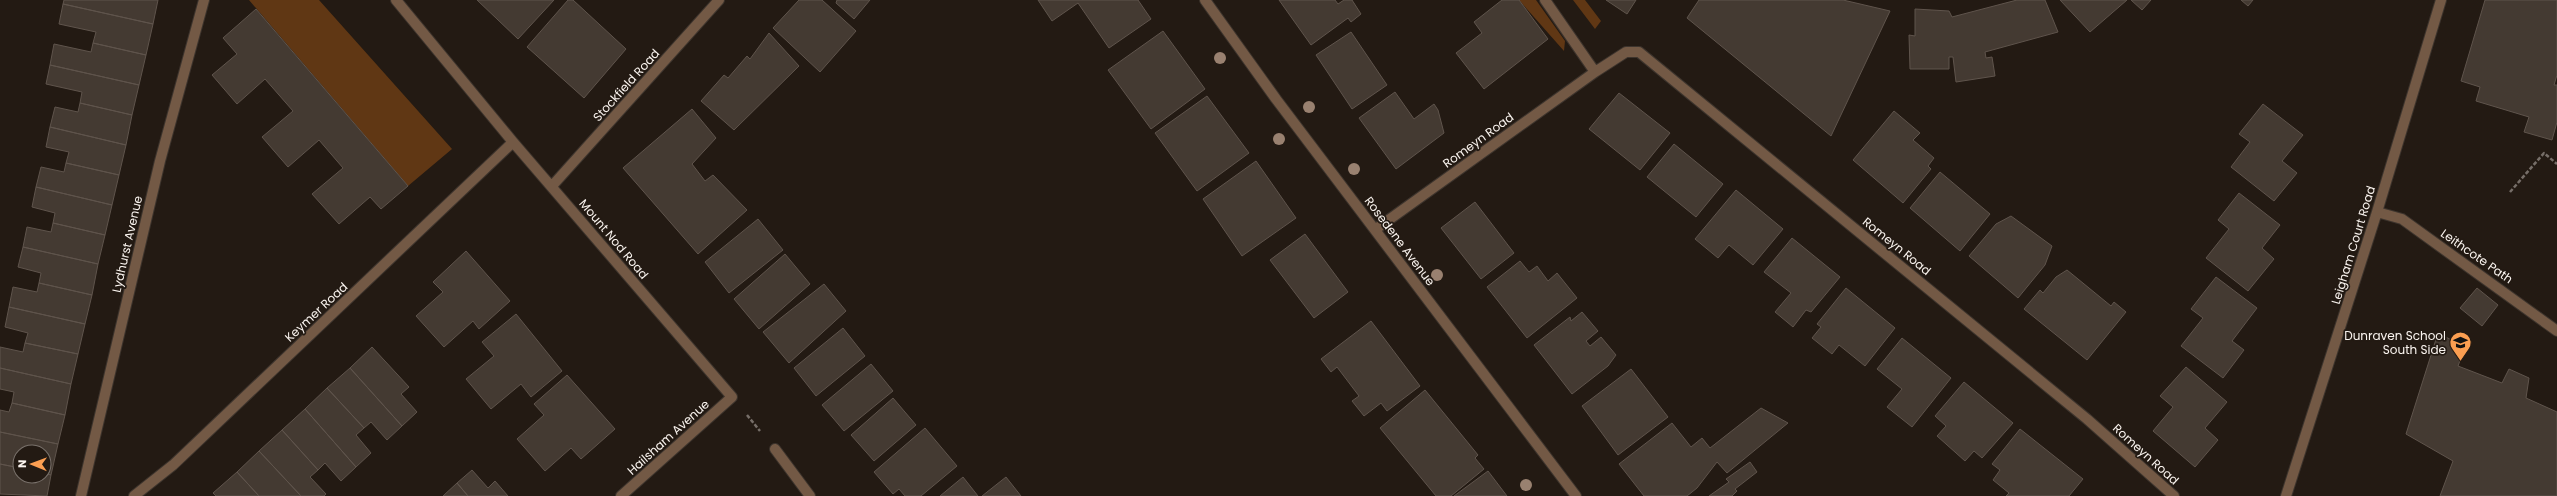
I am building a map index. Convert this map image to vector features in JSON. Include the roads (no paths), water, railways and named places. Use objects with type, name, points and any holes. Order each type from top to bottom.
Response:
[{"type":"street","name":"Lydhurst Avenue","points":[[81,496],[160,162],[204,0]]},
{"type":"street","name":"Mount Nod Road","points":[[396,0],[513,142],[732,397]]},
{"type":"street","name":"Stockfield Road","points":[[552,186],[720,0]]},
{"type":"street","name":"Rosedene Avenue","points":[[1205,0],[1276,99],[1376,229],[1576,496]]},
{"type":"street","points":[[1545,0],[1595,72]]},
{"type":"street","name":"Leigham Court Road","points":[[2286,496],[2377,212],[2440,0]]},
{"type":"street","name":"Romeyn Road","points":[[1376,229],[1595,72],[1626,52],[1639,52],[2080,414],[2174,496]]},
{"type":"street","name":"Keymer Road","points":[[134,496],[173,465],[513,142]]},
{"type":"street","name":"Leithcote Path","points":[[2377,212],[2402,219],[2557,331]]},
{"type":"street","name":"Hailsham Avenue","points":[[621,496],[732,397]]},
{"type":"street","points":[[775,449],[810,496]]},
{"type":"place","name":"Dunraven School South Side","points":[[2461,362]]}]
